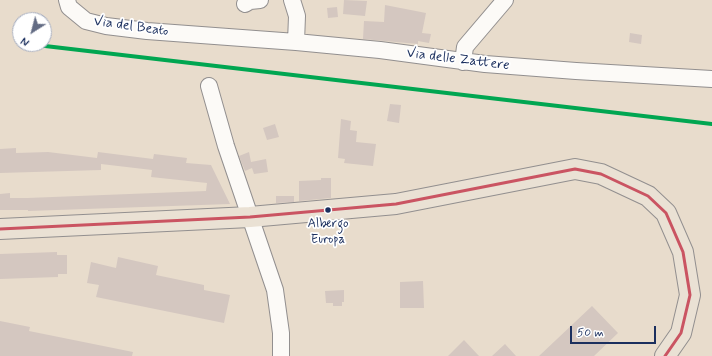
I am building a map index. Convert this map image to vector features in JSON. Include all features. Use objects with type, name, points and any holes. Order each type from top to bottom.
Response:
[{"type":"main road","points":[[0,230],[250,217],[396,204],[575,169],[601,174],[648,196],[666,213],[683,252],[690,295],[681,333],[664,356]]},
{"type":"street","name":"Via del Beato","points":[[67,0],[69,7],[86,21],[106,26],[205,36]]},
{"type":"street","points":[[292,0],[297,16],[296,42]]},
{"type":"street","points":[[463,62],[465,47],[504,0]]},
{"type":"street","name":"Via delle Zattere","points":[[205,36],[296,42],[380,50],[463,62],[576,71],[712,79]]},
{"type":"street","points":[[209,86],[250,217],[275,290],[281,333],[281,356]]},
{"type":"building","points":[[344,0],[367,1],[365,16],[343,14]]},
{"type":"building","points":[[385,5],[426,13],[422,33],[431,34],[429,43],[418,41],[418,44],[363,39],[364,21],[384,22]]},
{"type":"building","points":[[337,7],[338,17],[328,18],[327,8]]},
{"type":"building","points":[[630,33],[642,35],[641,44],[629,42]]},
{"type":"building","points":[[390,104],[401,105],[399,123],[387,121]]},
{"type":"building","points":[[341,119],[351,121],[350,130],[357,131],[356,142],[376,144],[373,166],[344,163],[345,159],[338,158]]},
{"type":"building","points":[[275,124],[279,137],[267,140],[263,128]]},
{"type":"building","points":[[16,148],[16,153],[48,152],[97,158],[98,152],[153,159],[154,154],[187,158],[186,163],[211,165],[230,204],[28,211],[0,210],[0,194],[10,193],[10,198],[27,198],[206,191],[207,183],[151,177],[152,170],[101,164],[101,170],[0,173],[0,149]]},
{"type":"building","points":[[249,152],[251,162],[266,159],[268,172],[254,174],[252,168],[245,171],[239,156]]},
{"type":"building","points":[[321,178],[331,178],[331,198],[299,201],[299,181],[321,180]]},
{"type":"building","points":[[276,196],[294,196],[294,202],[276,203]]},
{"type":"building","points":[[57,252],[57,255],[67,255],[67,274],[58,274],[58,277],[0,279],[0,254]]},
{"type":"building","points":[[118,257],[158,266],[156,275],[204,285],[204,290],[230,295],[224,323],[96,297],[99,285],[87,283],[91,262],[116,268]]},
{"type":"building","points":[[423,281],[424,308],[400,308],[400,282]]},
{"type":"building","points":[[344,290],[344,302],[342,302],[342,306],[333,306],[333,303],[326,303],[325,291]]},
{"type":"building","points":[[592,306],[618,333],[594,356],[539,356]]},
{"type":"building","points":[[0,321],[30,327],[29,331],[133,352],[132,356],[0,356]]},
{"type":"building","points":[[464,340],[479,356],[448,356]]},
{"type":"building","points":[[505,344],[516,356],[492,356]]},
{"type":"transit line","points":[[52,47],[712,124]]},
{"type":"transit line","points":[[0,229],[250,217],[396,204],[575,169],[601,174],[648,196],[666,213],[683,252],[690,295],[681,333],[665,356]]},
{"type":"place","name":"Albergo Europa","points":[[328,210]]}]
